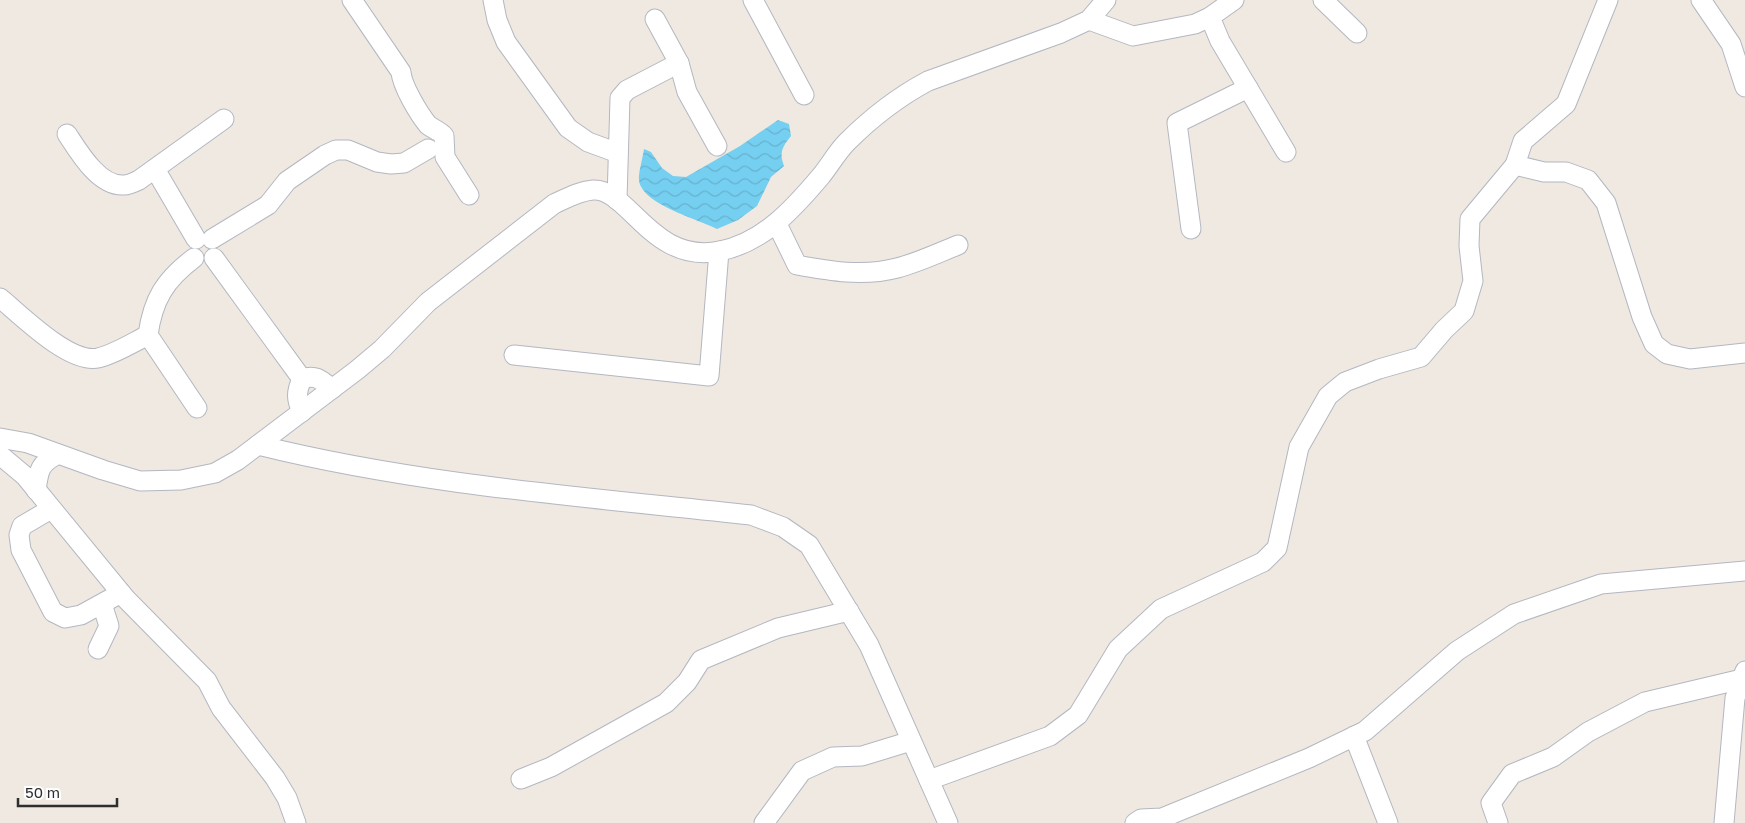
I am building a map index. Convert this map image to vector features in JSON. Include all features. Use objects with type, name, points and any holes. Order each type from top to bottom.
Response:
[{"type":"street","points":[[352,0],[401,72],[402,82],[430,126],[444,136],[445,157],[469,194]]},
{"type":"street","points":[[493,0],[497,20],[506,42],[568,128],[588,142],[618,153]]},
{"type":"street","points":[[753,0],[804,95]]},
{"type":"street","points":[[0,438],[28,443],[103,470],[140,480],[181,480],[215,473],[238,460],[332,389],[382,349],[428,302],[554,204],[578,193],[595,190],[610,193],[654,234],[677,248],[692,252],[719,251],[746,244],[777,224],[822,175],[846,143],[884,109],[910,91],[928,81],[1061,33],[1089,20],[1106,0]]},
{"type":"street","points":[[1089,20],[1133,36],[1194,24],[1210,17],[1234,0]]},
{"type":"street","points":[[1323,0],[1356,33]]},
{"type":"street","points":[[929,780],[1050,736],[1078,715],[1118,649],[1161,608],[1263,562],[1277,548],[1299,447],[1328,396],[1345,382],[1379,369],[1421,357],[1444,330],[1464,311],[1473,282],[1469,246],[1470,219],[1516,165],[1523,141],[1566,104],[1608,0]]},
{"type":"street","points":[[1700,0],[1731,44],[1745,87]]},
{"type":"street","points":[[1210,17],[1220,41],[1286,152]]},
{"type":"street","points":[[655,19],[679,64],[687,92],[716,146]]},
{"type":"street","points":[[617,200],[620,98],[626,90],[679,64]]},
{"type":"street","points":[[1190,229],[1177,123],[1248,88]]},
{"type":"street","points":[[67,134],[91,169],[111,183],[124,185],[132,183],[155,169],[224,119]]},
{"type":"street","points":[[430,126],[423,133],[428,149],[435,156],[445,157]]},
{"type":"street","points":[[214,258],[202,262],[194,258],[191,250],[204,239],[268,205],[287,180],[325,155],[336,150],[348,150],[377,162],[391,164],[404,163],[428,149]]},
{"type":"street","points":[[1516,165],[1544,172],[1566,172],[1588,180],[1606,203],[1642,317],[1654,344],[1667,354],[1690,359],[1745,353]]},
{"type":"street","points":[[155,169],[204,239],[217,246],[214,258]]},
{"type":"street","points":[[777,224],[797,265],[836,273],[871,273],[897,268],[958,245]]},
{"type":"street","points":[[514,355],[710,376],[719,251]]},
{"type":"street","points":[[194,258],[176,271],[162,290],[155,302],[148,335],[197,408]]},
{"type":"street","points":[[214,258],[302,379]]},
{"type":"street","points":[[0,298],[59,346],[81,356],[96,358],[148,335]]},
{"type":"street","points":[[302,412],[297,401],[297,390],[302,379],[312,375],[319,377],[332,389]]},
{"type":"street","points":[[258,445],[309,458],[444,482],[751,515],[783,527],[809,545],[869,645],[948,823]]},
{"type":"street","points":[[36,490],[39,473],[44,462],[58,454]]},
{"type":"street","points":[[0,455],[25,476],[121,593],[207,681],[221,708],[275,778],[287,798],[296,823]]},
{"type":"street","points":[[51,509],[22,526],[19,535],[21,550],[53,612],[65,618],[81,615],[121,593]]},
{"type":"street","points":[[1135,823],[1141,820],[1162,818],[1309,758],[1365,731],[1457,651],[1514,614],[1601,584],[1745,571]]},
{"type":"street","points":[[98,648],[109,626],[102,604]]},
{"type":"street","points":[[521,779],[551,767],[666,703],[687,682],[701,660],[778,628],[849,611]]},
{"type":"street","points":[[1498,823],[1491,803],[1512,774],[1553,757],[1588,732],[1645,702],[1744,675]]},
{"type":"street","points":[[1724,823],[1730,732],[1735,698],[1744,675]]},
{"type":"street","points":[[1354,736],[1388,823]]},
{"type":"street","points":[[764,823],[802,771],[833,757],[862,756],[912,741]]},
{"type":"water","points":[[778,120],[789,124],[791,136],[782,150],[784,166],[771,177],[757,206],[738,220],[717,229],[672,210],[649,196],[642,189],[639,177],[644,149],[651,152],[662,168],[673,176],[686,177],[740,146]]}]
